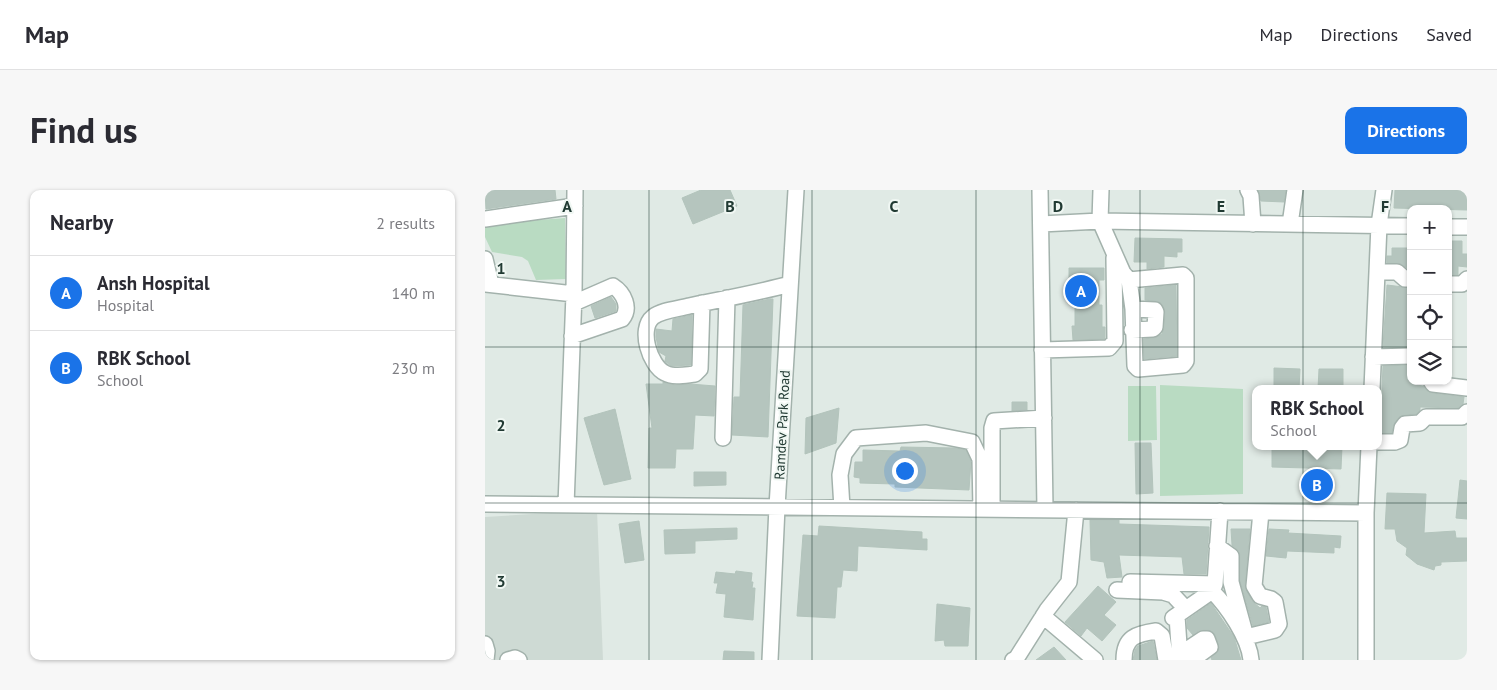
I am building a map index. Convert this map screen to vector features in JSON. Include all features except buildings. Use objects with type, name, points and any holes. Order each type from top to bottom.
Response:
[{"type":"street","points":[[566,504],[574,299],[575,190]]},
{"type":"street","name":"Ramdev Park Road","points":[[770,660],[796,190]]},
{"type":"street","points":[[1040,190],[1045,510]]},
{"type":"street","points":[[1101,190],[1101,221],[1123,273],[1129,280],[1133,309],[1132,330],[1135,366],[1138,369],[1183,365],[1186,361],[1186,278],[1183,276],[1129,280]]},
{"type":"street","points":[[1248,190],[1251,196],[1253,224]]},
{"type":"street","points":[[1290,224],[1295,190]]},
{"type":"street","points":[[1371,385],[1379,226],[1384,190]]},
{"type":"street","points":[[485,219],[575,206]]},
{"type":"street","points":[[1041,224],[1101,221],[1407,226]]},
{"type":"street","points":[[1452,227],[1467,227]]},
{"type":"street","points":[[1042,350],[1109,348],[1113,345],[1115,341],[1114,254]]},
{"type":"street","points":[[485,259],[488,284],[574,299],[613,286],[617,289],[627,305],[627,310],[622,319],[572,336]]},
{"type":"street","points":[[1377,272],[1397,272],[1407,279]]},
{"type":"street","points":[[1452,284],[1462,284],[1467,279]]},
{"type":"street","points":[[702,303],[700,369],[695,374],[675,376],[665,373],[652,359],[645,331],[652,317],[702,303],[790,284]]},
{"type":"street","points":[[723,438],[727,298]]},
{"type":"street","points":[[1132,330],[1153,329],[1155,327],[1156,312],[1155,310],[1133,309]]},
{"type":"street","points":[[1373,357],[1407,356]]},
{"type":"street","points":[[1442,385],[1467,388]]},
{"type":"street","points":[[1382,442],[1400,440],[1405,424],[1420,423],[1426,417],[1462,417],[1467,412]]},
{"type":"street","points":[[986,509],[994,421],[1044,418]]},
{"type":"street","points":[[842,508],[840,476],[844,454],[856,438],[926,433],[973,442],[980,459],[986,509]]},
{"type":"street","points":[[1366,660],[1366,513],[1369,450]]},
{"type":"street","points":[[485,504],[1366,513]]},
{"type":"street","points":[[1013,660],[1016,659],[1043,616],[1069,582],[1076,510]]},
{"type":"street","points":[[1220,511],[1214,588],[1238,626],[1251,660]]},
{"type":"street","points":[[1217,546],[1231,556],[1231,582],[1245,633],[1250,636],[1275,630],[1279,624],[1275,602],[1260,596],[1253,586],[1261,512]]},
{"type":"street","points":[[1179,659],[1178,614],[1173,595],[1124,586],[1214,588]]},
{"type":"street","points":[[1178,614],[1214,588]]},
{"type":"street","points":[[1043,616],[1095,660]]},
{"type":"street","points":[[1124,660],[1124,650],[1127,642],[1140,633],[1156,631],[1179,659]]},
{"type":"street","points":[[485,644],[487,651],[486,660]]},
{"type":"street","points":[[508,660],[515,658],[519,660]]},
{"type":"shaded area","points":[[597,510],[603,660],[485,660],[485,517]]},
{"type":"green space","points":[[565,218],[566,279],[536,280],[528,261],[522,257],[492,252],[485,237],[485,224]]},
{"type":"green space","points":[[1160,385],[1243,389],[1243,494],[1160,496]]},
{"type":"green space","points":[[1128,386],[1156,386],[1157,440],[1128,441]]},
{"type":"place","name":"Ansh Hospital","points":[[1081,291]]},
{"type":"place","name":"RBK School","points":[[1317,485]]}]
